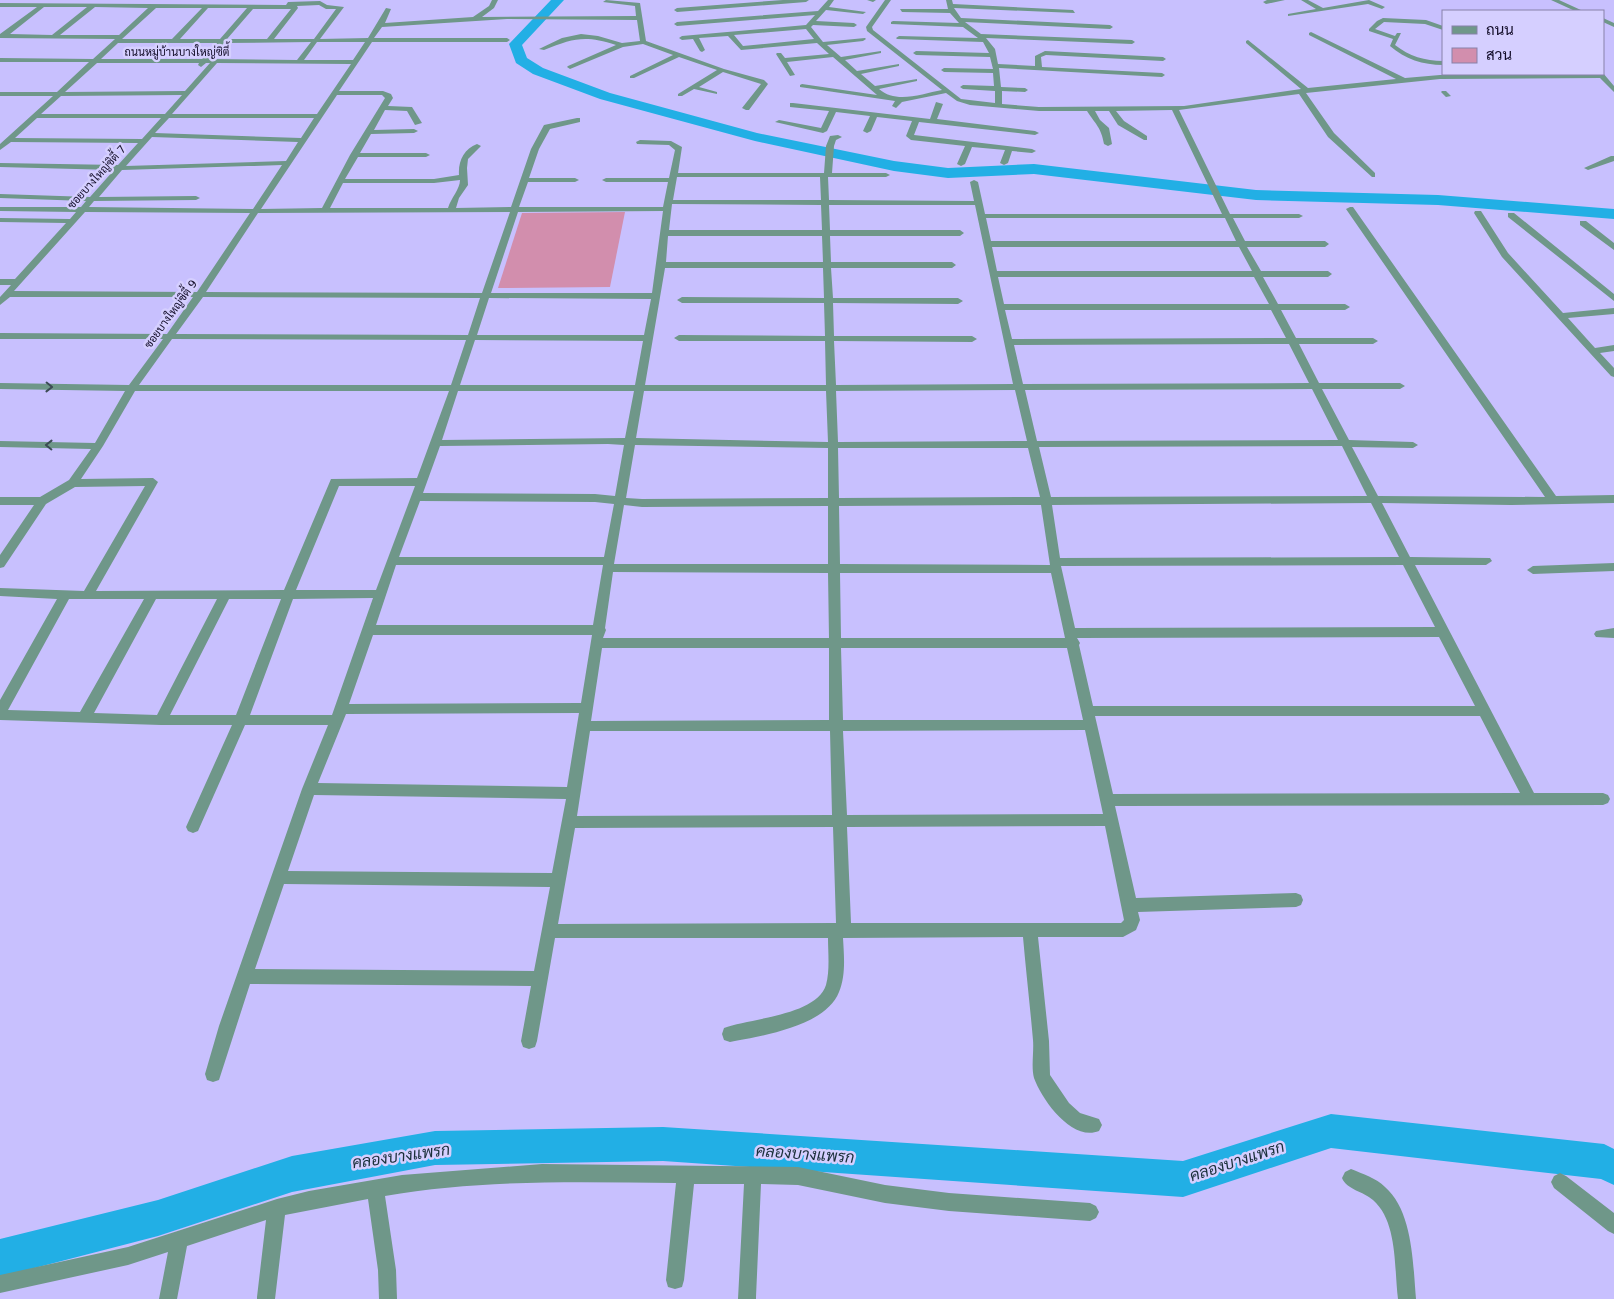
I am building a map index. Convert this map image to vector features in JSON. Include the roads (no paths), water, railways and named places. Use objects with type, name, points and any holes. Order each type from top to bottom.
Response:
[{"type":"street","points":[[2,36],[54,0]]},
{"type":"street","points":[[279,0],[279,3],[282,4],[320,3],[326,6],[341,7],[299,62]]},
{"type":"street","points":[[422,36],[446,35],[456,26],[476,18],[492,7],[495,0]]},
{"type":"street","points":[[677,10],[806,0]]},
{"type":"street","points":[[809,25],[831,0]]},
{"type":"street","points":[[888,0],[868,29],[963,102],[1039,110],[1174,108],[1304,90],[1440,77],[1501,75],[1601,75],[1614,90]]},
{"type":"street","points":[[1266,2],[1282,0]]},
{"type":"street","points":[[1304,0],[1322,10]]},
{"type":"street","points":[[1554,0],[1577,10]]},
{"type":"street","points":[[606,2],[639,4],[643,42]]},
{"type":"street","points":[[1290,15],[1369,2],[1382,8]]},
{"type":"street","points":[[0,5],[93,6],[152,4],[207,6],[223,3],[296,7],[269,41]]},
{"type":"street","points":[[0,148],[119,39],[152,4]]},
{"type":"street","points":[[54,36],[93,6]]},
{"type":"street","points":[[174,41],[207,6]]},
{"type":"street","name":"ซอยบางใหญ่ซิตี้ 7","points":[[3,298],[186,94],[222,40],[252,6]]},
{"type":"street","points":[[950,6],[961,23],[982,38],[992,49],[999,106]]},
{"type":"street","points":[[902,10],[950,6],[1073,12]]},
{"type":"street","points":[[1546,6],[1570,6]]},
{"type":"street","points":[[824,8],[863,12]]},
{"type":"street","name":"ซอยบางใหญ่ซิตี้ 9","points":[[0,564],[42,501],[73,483],[98,446],[132,388],[199,296],[381,23],[388,9]]},
{"type":"street","points":[[677,24],[819,13]]},
{"type":"street","points":[[476,18],[526,16],[639,18]]},
{"type":"street","points":[[1396,38],[1371,30],[1383,20],[1426,22],[1442,28]]},
{"type":"street","points":[[381,23],[425,22],[456,26]]},
{"type":"street","points":[[1408,22],[1392,45],[1396,49],[1424,62],[1442,63]]},
{"type":"street","points":[[893,23],[1110,27]]},
{"type":"street","points":[[809,25],[820,42],[885,98]]},
{"type":"street","points":[[682,38],[809,25],[854,25]]},
{"type":"street","points":[[542,49],[581,34],[622,45]]},
{"type":"street","points":[[730,34],[741,48],[863,39]]},
{"type":"street","points":[[1311,34],[1404,80]]},
{"type":"street","points":[[2,36],[54,36],[174,41],[507,40]]},
{"type":"street","points":[[695,37],[702,50]]},
{"type":"street","points":[[899,38],[1132,42]]},
{"type":"street","points":[[570,67],[622,45],[643,42],[722,70],[764,82],[763,87],[746,108]]},
{"type":"street","points":[[1248,42],[1304,90],[1331,135],[1372,175]]},
{"type":"street","points":[[774,45],[792,75]]},
{"type":"street","points":[[783,60],[838,57],[879,52]]},
{"type":"street","points":[[916,53],[993,56]]},
{"type":"street","points":[[1039,69],[1038,56],[1045,53],[1163,59]]},
{"type":"street","points":[[632,77],[678,54]]},
{"type":"street","name":"ถนนหมู่บ้านบางใหญ่ซิตี้","points":[[0,60],[92,64]]},
{"type":"street","name":"ถนนหมู่บ้านบางใหญ่ซิตี้","points":[[207,64],[299,62],[353,64]]},
{"type":"street","name":"ถนนหมู่บ้านบางใหญ่ซิตี้","points":[[0,66],[353,64]]},
{"type":"street","points":[[856,73],[897,65]]},
{"type":"street","points":[[944,70],[1039,69],[1162,75]]},
{"type":"street","points":[[680,95],[722,70]]},
{"type":"street","points":[[1062,70],[1063,78]]},
{"type":"street","points":[[1106,72],[1107,82]]},
{"type":"street","points":[[1440,77],[1445,82],[1445,92]]},
{"type":"street","points":[[874,88],[915,80]]},
{"type":"street","points":[[802,86],[899,100],[947,91]]},
{"type":"street","points":[[963,86],[1025,90]]},
{"type":"street","points":[[693,88],[715,93]]},
{"type":"street","points":[[325,210],[354,155],[389,98],[387,94],[333,93]]},
{"type":"street","points":[[0,94],[186,94]]},
{"type":"street","points":[[891,117],[899,100]]},
{"type":"street","points":[[932,122],[938,104]]},
{"type":"street","points":[[793,105],[1035,133]]},
{"type":"street","points":[[383,108],[409,109],[418,123]]},
{"type":"street","points":[[1174,108],[1217,196],[1530,799]]},
{"type":"street","points":[[1090,109],[1097,121],[1105,128],[1108,144]]},
{"type":"street","points":[[1111,109],[1125,127],[1144,138]]},
{"type":"street","points":[[779,122],[823,131],[833,110]]},
{"type":"street","points":[[866,131],[874,115]]},
{"type":"street","points":[[35,116],[318,116]]},
{"type":"street","points":[[972,126],[975,118]]},
{"type":"street","points":[[213,1074],[227,1026],[309,789],[339,714],[392,561],[436,443],[535,149],[544,130],[551,125],[577,120]]},
{"type":"street","points":[[916,120],[910,134],[912,137],[1032,151]]},
{"type":"street","points":[[1013,130],[1016,122]]},
{"type":"street","points":[[1105,128],[1125,127]]},
{"type":"street","points":[[369,132],[414,131]]},
{"type":"street","points":[[0,133],[16,133]]},
{"type":"street","points":[[730,1034],[794,1019],[824,1000],[830,994],[834,985],[840,931],[841,821],[836,726],[833,445],[827,232],[824,202],[830,146],[833,138],[838,137]]},
{"type":"street","points":[[9,140],[146,138],[302,140]]},
{"type":"street","points":[[529,1041],[573,793],[609,564],[656,296],[666,233],[668,206],[679,147],[671,143],[640,142]]},
{"type":"street","points":[[961,164],[969,144]]},
{"type":"street","points":[[451,210],[455,198],[464,185],[462,164],[469,152],[477,146]]},
{"type":"street","points":[[1004,163],[1009,149]]},
{"type":"street","points":[[354,155],[426,155]]},
{"type":"street","points":[[1588,168],[1614,158]]},
{"type":"street","points":[[0,165],[120,167],[286,163]]},
{"type":"street","points":[[606,180],[886,175]]},
{"type":"street","points":[[340,181],[434,181],[462,177]]},
{"type":"street","points":[[524,180],[575,180]]},
{"type":"street","points":[[549,931],[1030,931],[1123,930],[1128,928],[1132,920],[1130,905],[1056,565],[1046,501],[1000,307],[974,182]]},
{"type":"street","points":[[0,196],[196,198]]},
{"type":"street","points":[[0,209],[255,211],[514,210],[824,202],[978,203]]},
{"type":"street","points":[[1350,209],[1552,499]]},
{"type":"street","points":[[1478,213],[1505,255],[1614,374]]},
{"type":"street","points":[[1511,215],[1614,298]]},
{"type":"street","points":[[980,216],[1299,216]]},
{"type":"street","points":[[0,220],[72,222]]},
{"type":"street","points":[[1583,223],[1614,247]]},
{"type":"street","points":[[666,233],[960,233]]},
{"type":"street","points":[[987,244],[1325,244]]},
{"type":"street","points":[[661,265],[952,266]]},
{"type":"street","points":[[994,274],[1328,274]]},
{"type":"street","points":[[0,282],[18,282]]},
{"type":"street","points":[[3,298],[656,296]]},
{"type":"street","points":[[682,300],[958,301]]},
{"type":"street","points":[[1000,307],[1345,307]]},
{"type":"street","points":[[1560,316],[1614,311]]},
{"type":"street","points":[[0,336],[648,338]]},
{"type":"street","points":[[679,338],[972,339]]},
{"type":"street","points":[[1009,342],[1373,341]]},
{"type":"street","points":[[1592,351],[1614,348]]},
{"type":"street","points":[[0,386],[132,388],[1400,386]]},
{"type":"street","points":[[436,443],[630,442],[833,445],[1345,443],[1413,445]]},
{"type":"street","points":[[0,444],[98,446]]},
{"type":"street","points":[[73,483],[153,482],[87,595]]},
{"type":"street","points":[[193,827],[241,720],[289,593],[335,482],[421,482]]},
{"type":"street","points":[[415,497],[595,498],[620,502],[833,503],[1614,499]]},
{"type":"street","points":[[0,501],[42,501]]},
{"type":"street","points":[[392,561],[835,569],[1486,561]]},
{"type":"street","points":[[1533,570],[1614,567]]},
{"type":"street","points":[[0,592],[65,595],[381,594]]},
{"type":"street","points":[[84,718],[154,594]]},
{"type":"street","points":[[161,720],[226,594]]},
{"type":"street","points":[[65,595],[0,714],[161,720],[241,720],[339,714],[586,708]]},
{"type":"street","points":[[368,630],[835,642],[1443,632]]},
{"type":"street","points":[[1600,634],[1614,633]]},
{"type":"street","points":[[584,726],[836,726],[1088,718],[1484,711]]},
{"type":"street","points":[[309,789],[573,793]]},
{"type":"street","points":[[1107,800],[1604,799]]},
{"type":"street","points":[[568,822],[1111,820]]},
{"type":"street","points":[[280,877],[557,880]]},
{"type":"street","points":[[1130,905],[1296,900]]},
{"type":"street","points":[[1030,931],[1040,1032],[1042,1076],[1063,1109],[1075,1120],[1093,1125]]},
{"type":"street","points":[[244,976],[540,979]]},
{"type":"street","points":[[0,1284],[128,1256],[277,1208],[376,1188],[485,1176],[542,1173],[798,1176],[885,1194],[949,1202],[1090,1212]]},
{"type":"street","points":[[675,1280],[686,1174]]},
{"type":"street","points":[[747,1297],[753,1176]]},
{"type":"street","points":[[1351,1178],[1374,1188],[1390,1205],[1400,1242],[1407,1299]]},
{"type":"street","points":[[1560,1182],[1614,1225]]},
{"type":"street","points":[[376,1188],[387,1270],[388,1299]]},
{"type":"street","points":[[266,1297],[277,1208]]},
{"type":"street","points":[[168,1299],[179,1241]]},
{"type":"waterway","points":[[558,0],[515,44],[521,60],[538,71],[605,96],[755,137],[894,166],[948,173],[1034,169],[1256,195],[1438,200],[1614,214]]},
{"type":"waterway","name":"คลองบางแพรก","points":[[0,1258],[158,1218],[292,1174],[435,1148],[663,1144],[1183,1179],[1331,1131],[1604,1162],[1614,1167]]}]
